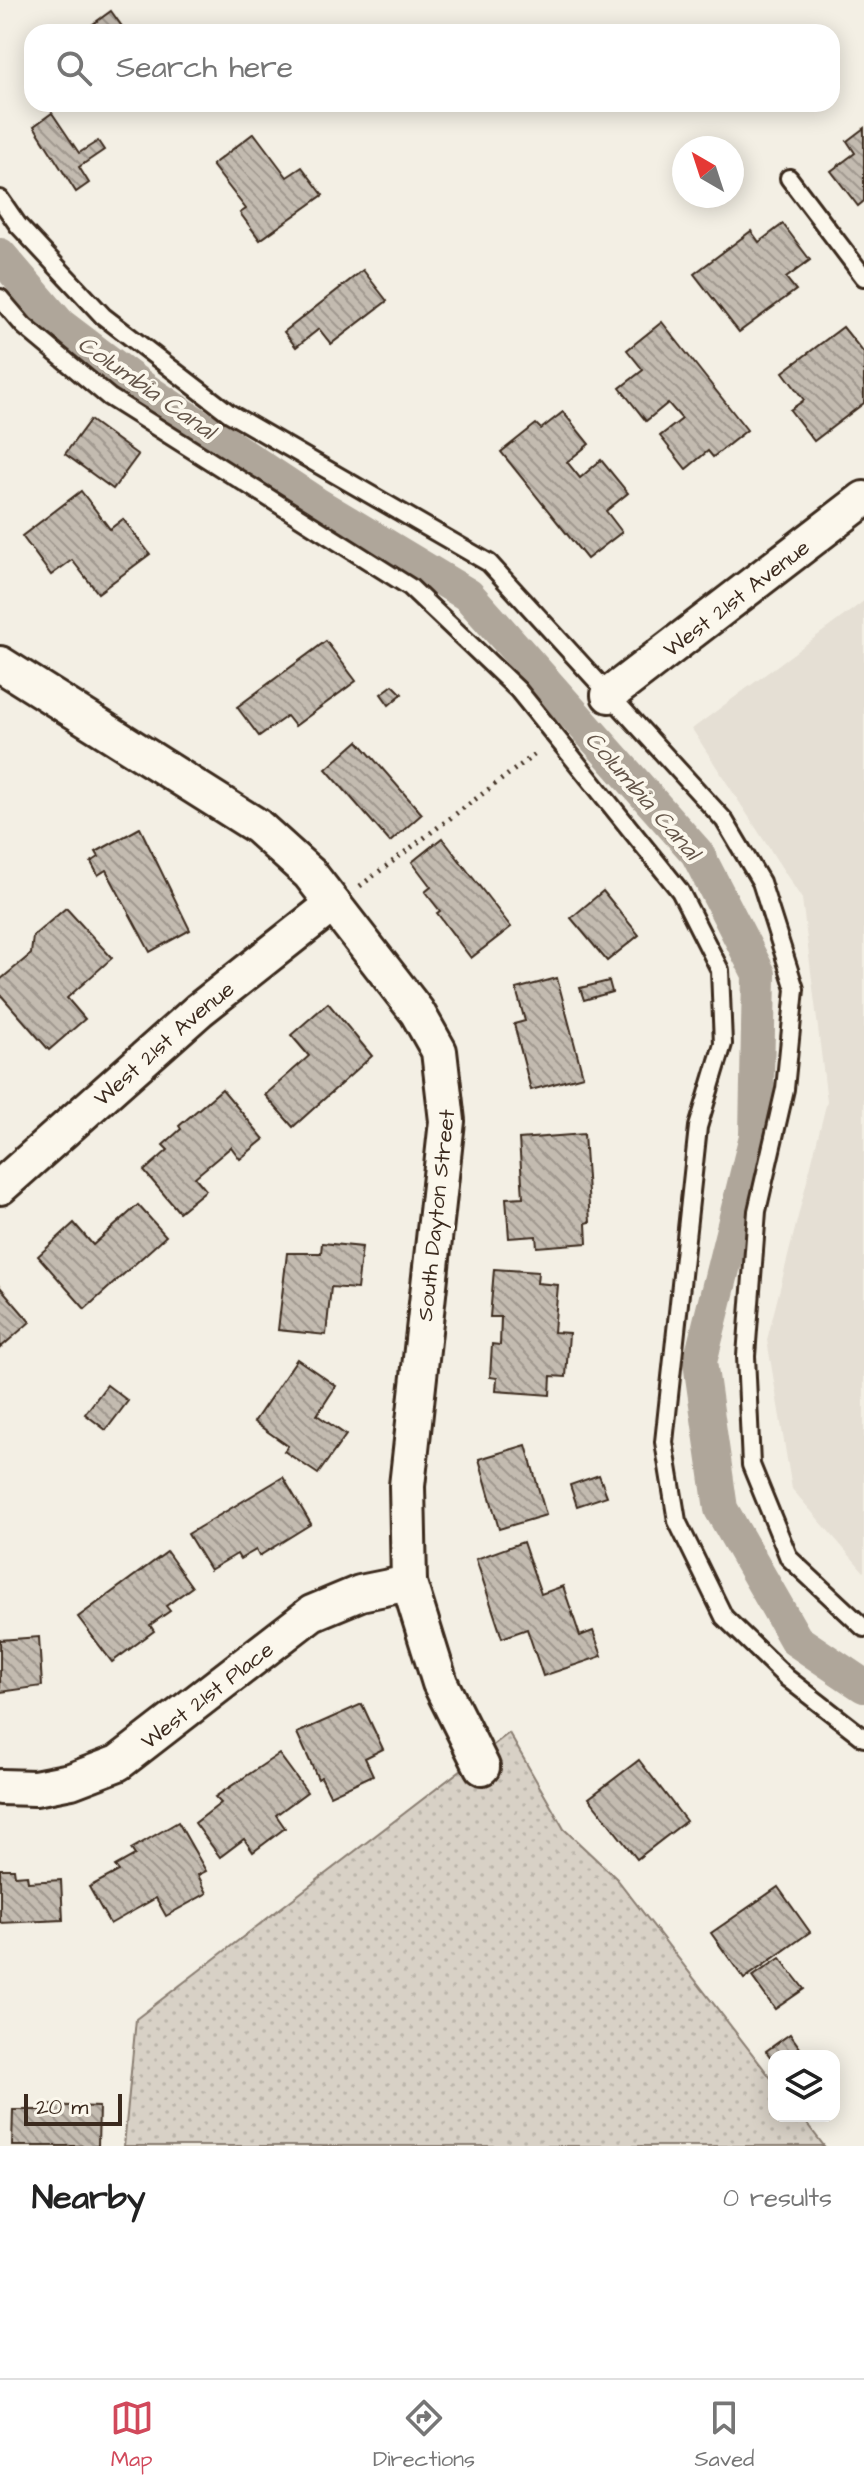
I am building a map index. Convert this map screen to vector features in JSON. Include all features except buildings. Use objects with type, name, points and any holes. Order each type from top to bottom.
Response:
[{"type":"street","name":"West 21st Avenue","points":[[609,695],[864,499]]},
{"type":"street","name":"South Dayton Street","points":[[0,664],[257,826],[284,847],[417,1012],[439,1051],[446,1087],[447,1121],[407,1486],[409,1583],[440,1683],[482,1767]]},
{"type":"street","name":"West 21st Avenue","points":[[0,1187],[199,1010],[333,904]]},
{"type":"street","name":"West 21st Place","points":[[0,1787],[35,1788],[71,1781],[118,1763],[312,1613],[360,1593],[409,1583]]},
{"type":"lane","points":[[789,178],[864,277]]},
{"type":"lane","points":[[0,199],[18,225],[103,316],[229,413],[489,563],[724,820],[761,882],[795,989],[785,1089],[757,1211],[746,1356],[751,1465],[789,1558],[864,1628]]},
{"type":"lane","points":[[0,298],[24,326],[109,397],[410,587],[518,690],[680,891],[720,970],[723,1044],[698,1127],[664,1442],[677,1521],[724,1617],[787,1678],[864,1738]]},
{"type":"path","points":[[333,904],[558,737]]},
{"type":"shaded area","points":[[864,601],[864,1572],[792,1489],[767,1340],[827,1101],[802,899],[692,729]]},
{"type":"shaded area","points":[[509,1733],[564,1829],[617,1879],[768,2074],[768,2122],[806,2122],[824,2146],[124,2146],[136,2019]]},
{"type":"waterway","name":"Columbia Canal","points":[[0,255],[60,325],[147,391],[315,503],[468,595],[697,853],[759,974],[756,1136],[700,1362],[721,1509],[796,1640],[864,1686]]}]
